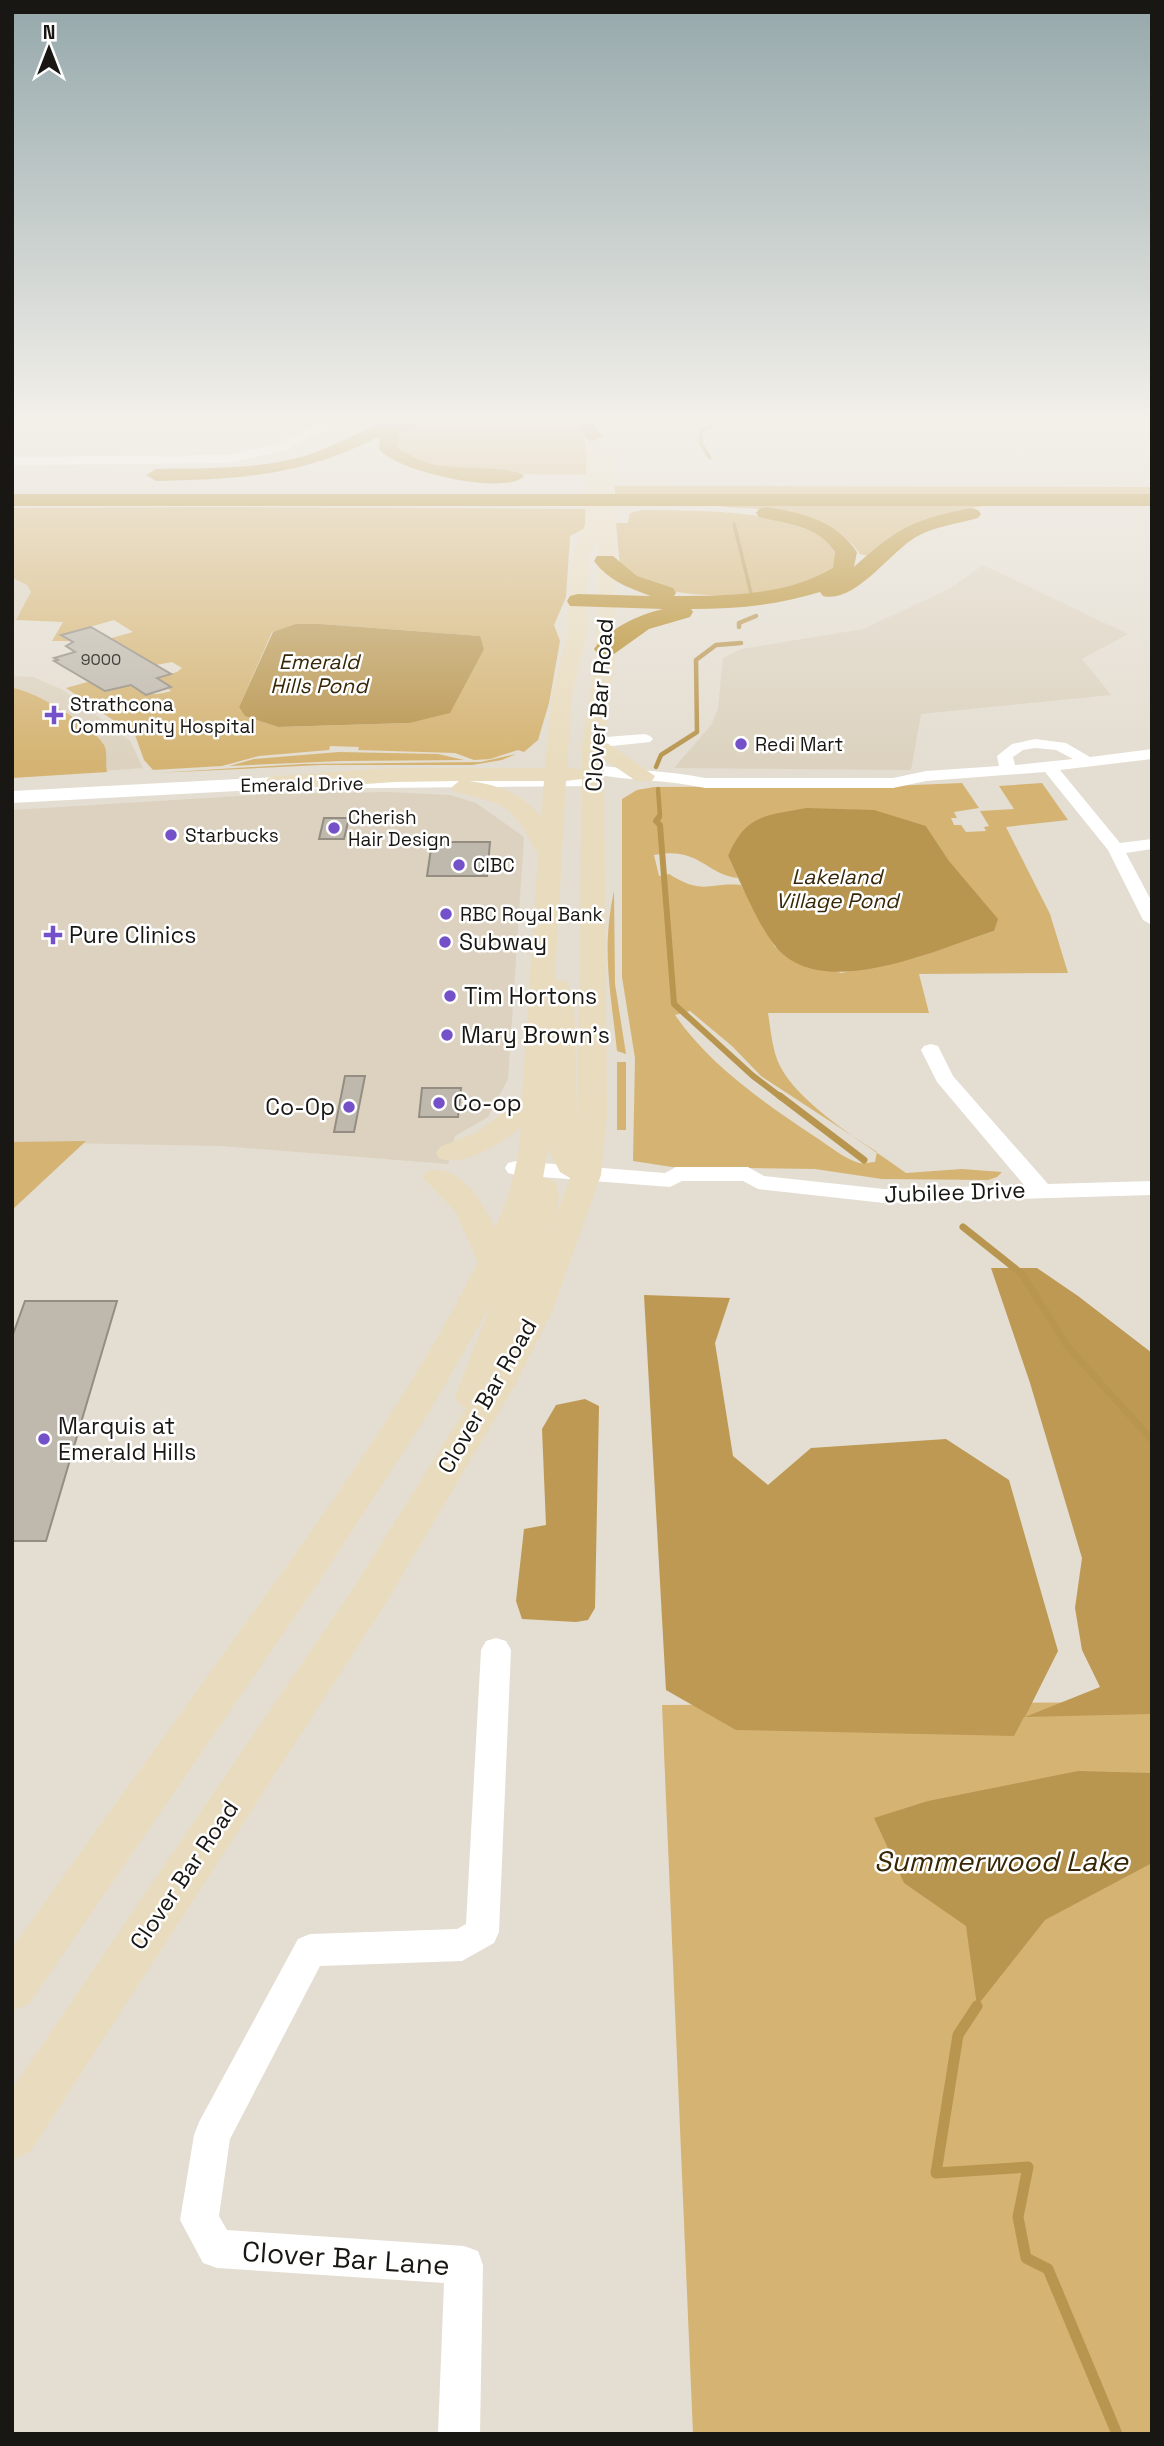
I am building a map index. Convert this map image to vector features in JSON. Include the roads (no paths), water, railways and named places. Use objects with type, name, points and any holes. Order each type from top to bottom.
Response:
[{"type":"highway","points":[[606,604],[771,597],[820,586],[843,571],[846,552],[831,535]]},
{"type":"highway","points":[[606,649],[632,627],[652,618],[677,613],[794,602],[838,589],[905,535]]},
{"type":"highway","points":[[605,561],[636,584],[701,601]]},
{"type":"highway","points":[[578,604],[740,608]]},
{"type":"main road","name":"Clover Bar Road","points":[[12,2134],[370,1595],[498,1385],[535,1312],[586,1175],[592,1116],[593,947],[562,695],[577,635],[580,558],[589,535]]},
{"type":"main road","name":"Clover Bar Road","points":[[12,1988],[299,1580],[418,1402],[467,1318],[522,1205],[524,1169],[537,1101],[549,854],[571,775],[593,743],[606,649],[605,561],[608,535]]},
{"type":"main road","points":[[477,769],[532,751],[547,736],[562,695]]},
{"type":"main road","points":[[593,743],[637,776]]},
{"type":"main road","points":[[276,783],[395,775],[571,775]]},
{"type":"main road","points":[[437,783],[486,789],[516,803],[538,827],[549,854]]},
{"type":"main road","points":[[544,921],[561,1002],[562,1146],[571,1165],[586,1175]]},
{"type":"main road","points":[[494,1261],[474,1215],[444,1165],[488,1138],[537,1101]]},
{"type":"main road","points":[[452,1458],[543,1206],[542,1186],[524,1169]]},
{"type":"street","points":[[593,743],[645,739]]},
{"type":"street","points":[[1008,770],[1005,756],[1009,751],[1036,744],[1069,749],[1086,762]]},
{"type":"street","points":[[571,775],[682,778],[705,783],[795,778],[893,783],[926,776],[1049,767],[1152,754]]},
{"type":"street","points":[[1049,767],[1116,849],[1152,920]]},
{"type":"street","name":"Emerald Drive","points":[[12,785],[282,770],[477,769],[571,775]]},
{"type":"street","name":"Emerald Drive","points":[[12,797],[276,783],[437,783],[571,775]]},
{"type":"street","points":[[1116,849],[1152,844]]},
{"type":"street","points":[[931,1050],[944,1078],[1041,1190]]},
{"type":"street","points":[[524,1169],[586,1175]]},
{"type":"street","name":"Jubilee Drive","points":[[586,1175],[670,1180],[677,1187],[746,1188],[758,1182],[884,1196],[1152,1188]]},
{"type":"street","name":"Clover Bar Lane","points":[[459,2434],[464,2265],[217,2249],[199,2220],[212,2135],[310,1950],[462,1945],[482,1931],[496,1650]]},
{"type":"water","name":"Emerald Hills Pond","points":[[296,624],[480,636],[484,649],[450,713],[409,723],[278,727],[245,716],[239,707],[273,632]]},
{"type":"water","name":"Lakeland Village Pond","points":[[806,808],[874,810],[926,826],[949,861],[998,919],[994,931],[881,967],[822,971],[796,963],[776,947],[763,928],[728,856],[742,832],[758,819]]},
{"type":"water","name":"Summerwood Lake","points":[[1078,1771],[1152,1773],[1152,1863],[1045,1920],[977,2006],[966,1926],[904,1883],[874,1818],[928,1801]]},
{"type":"waterway","points":[[737,535],[751,593]]},
{"type":"waterway","points":[[739,627],[739,623],[756,616]]},
{"type":"waterway","points":[[656,767],[661,755],[697,732],[696,660],[716,645],[741,643]]},
{"type":"waterway","points":[[658,789],[658,819]]},
{"type":"waterway","points":[[659,817],[656,821],[660,825],[674,1004],[753,1076],[782,1098]]},
{"type":"waterway","points":[[780,1096],[864,1160]]},
{"type":"waterway","points":[[963,1227],[1022,1274],[1068,1347],[1152,1440]]},
{"type":"waterway","points":[[977,2006],[958,2035],[936,2173],[1028,2167],[1018,2217],[1026,2258],[1048,2269],[1117,2434]]},
{"type":"place","name":"Strathcona Community Hospital","points":[[54,715]]},
{"type":"place","name":"Redi Mart","points":[[741,744]]},
{"type":"place","name":"Cherish Hair Design","points":[[334,828]]},
{"type":"place","name":"Starbucks","points":[[171,835]]},
{"type":"place","name":"CIBC","points":[[459,865]]},
{"type":"place","name":"RBC Royal Bank","points":[[446,914]]},
{"type":"place","name":"Pure Clinics","points":[[53,935]]},
{"type":"place","name":"Subway","points":[[445,942]]},
{"type":"place","name":"Tim Hortons","points":[[450,996]]},
{"type":"place","name":"Mary Brown's","points":[[447,1035]]},
{"type":"place","name":"Co-op","points":[[439,1103]]},
{"type":"place","name":"Co-Op","points":[[349,1107]]},
{"type":"place","name":"Marquis at Emerald Hills","points":[[44,1439]]}]
